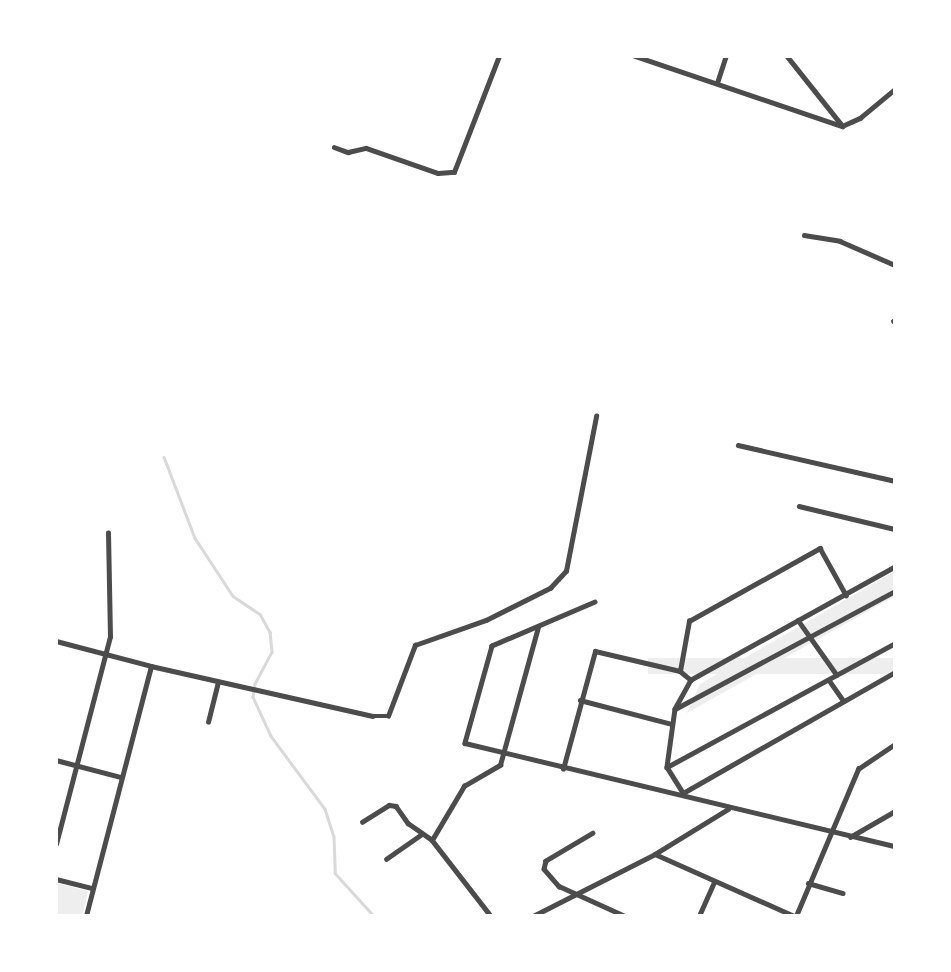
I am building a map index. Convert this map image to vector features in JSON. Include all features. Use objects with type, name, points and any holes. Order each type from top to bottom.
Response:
[{"type":"street","points":[[334,147],[348,152],[366,148],[438,173],[454,172],[499,56]]},
{"type":"street","points":[[635,56],[842,126],[860,118],[895,89]]},
{"type":"street","points":[[717,83],[726,56]]},
{"type":"street","points":[[787,56],[842,126]]},
{"type":"street","points":[[804,235],[840,241],[895,265]]},
{"type":"street","points":[[56,642],[249,690],[372,716],[388,716],[415,645],[486,620],[550,588],[566,571],[597,416]]},
{"type":"street","points":[[738,445],[895,481]]},
{"type":"street","points":[[799,506],[895,529]]},
{"type":"street","points":[[56,844],[110,637],[108,533]]},
{"type":"street","points":[[680,671],[689,621],[820,548],[846,594]]},
{"type":"street","points":[[683,793],[667,768],[675,709],[691,680],[895,567]]},
{"type":"street","points":[[675,709],[895,591]]},
{"type":"street","points":[[596,602],[492,646],[465,743],[562,769],[683,793],[728,809],[895,846]]},
{"type":"street","points":[[798,620],[837,676]]},
{"type":"street","points":[[432,840],[464,786],[498,767],[504,755],[538,626]]},
{"type":"street","points":[[667,768],[895,643]]},
{"type":"street","points":[[562,769],[595,651],[680,671],[691,680]]},
{"type":"street","points":[[86,916],[151,666]]},
{"type":"street","points":[[683,793],[895,671]]},
{"type":"street","points":[[829,680],[843,700]]},
{"type":"street","points":[[208,722],[218,682]]},
{"type":"street","points":[[580,700],[672,724]]},
{"type":"street","points":[[654,854],[795,916],[829,830],[858,769],[895,744]]},
{"type":"street","points":[[56,760],[121,777]]},
{"type":"street","points":[[362,822],[392,804],[422,834],[432,840],[491,916]]},
{"type":"street","points":[[533,916],[574,892],[654,854],[728,809]]},
{"type":"street","points":[[849,837],[895,811]]},
{"type":"street","points":[[593,833],[544,865],[551,880],[625,916]]},
{"type":"street","points":[[386,859],[422,834]]},
{"type":"street","points":[[56,879],[93,888]]},
{"type":"street","points":[[699,916],[715,882]]},
{"type":"street","points":[[808,883],[844,893]]},
{"type":"shaded area","points":[[895,571],[895,596],[687,713],[700,684]]},
{"type":"shaded area","points":[[648,658],[895,658],[895,674],[648,674]]},
{"type":"shaded area","points":[[56,883],[88,891],[82,916],[56,916]]},
{"type":"waterway","points":[[164,457],[195,538],[233,596],[260,614],[270,632],[272,652],[255,684],[253,697],[271,736],[325,809],[334,836],[335,873],[374,916]]}]
